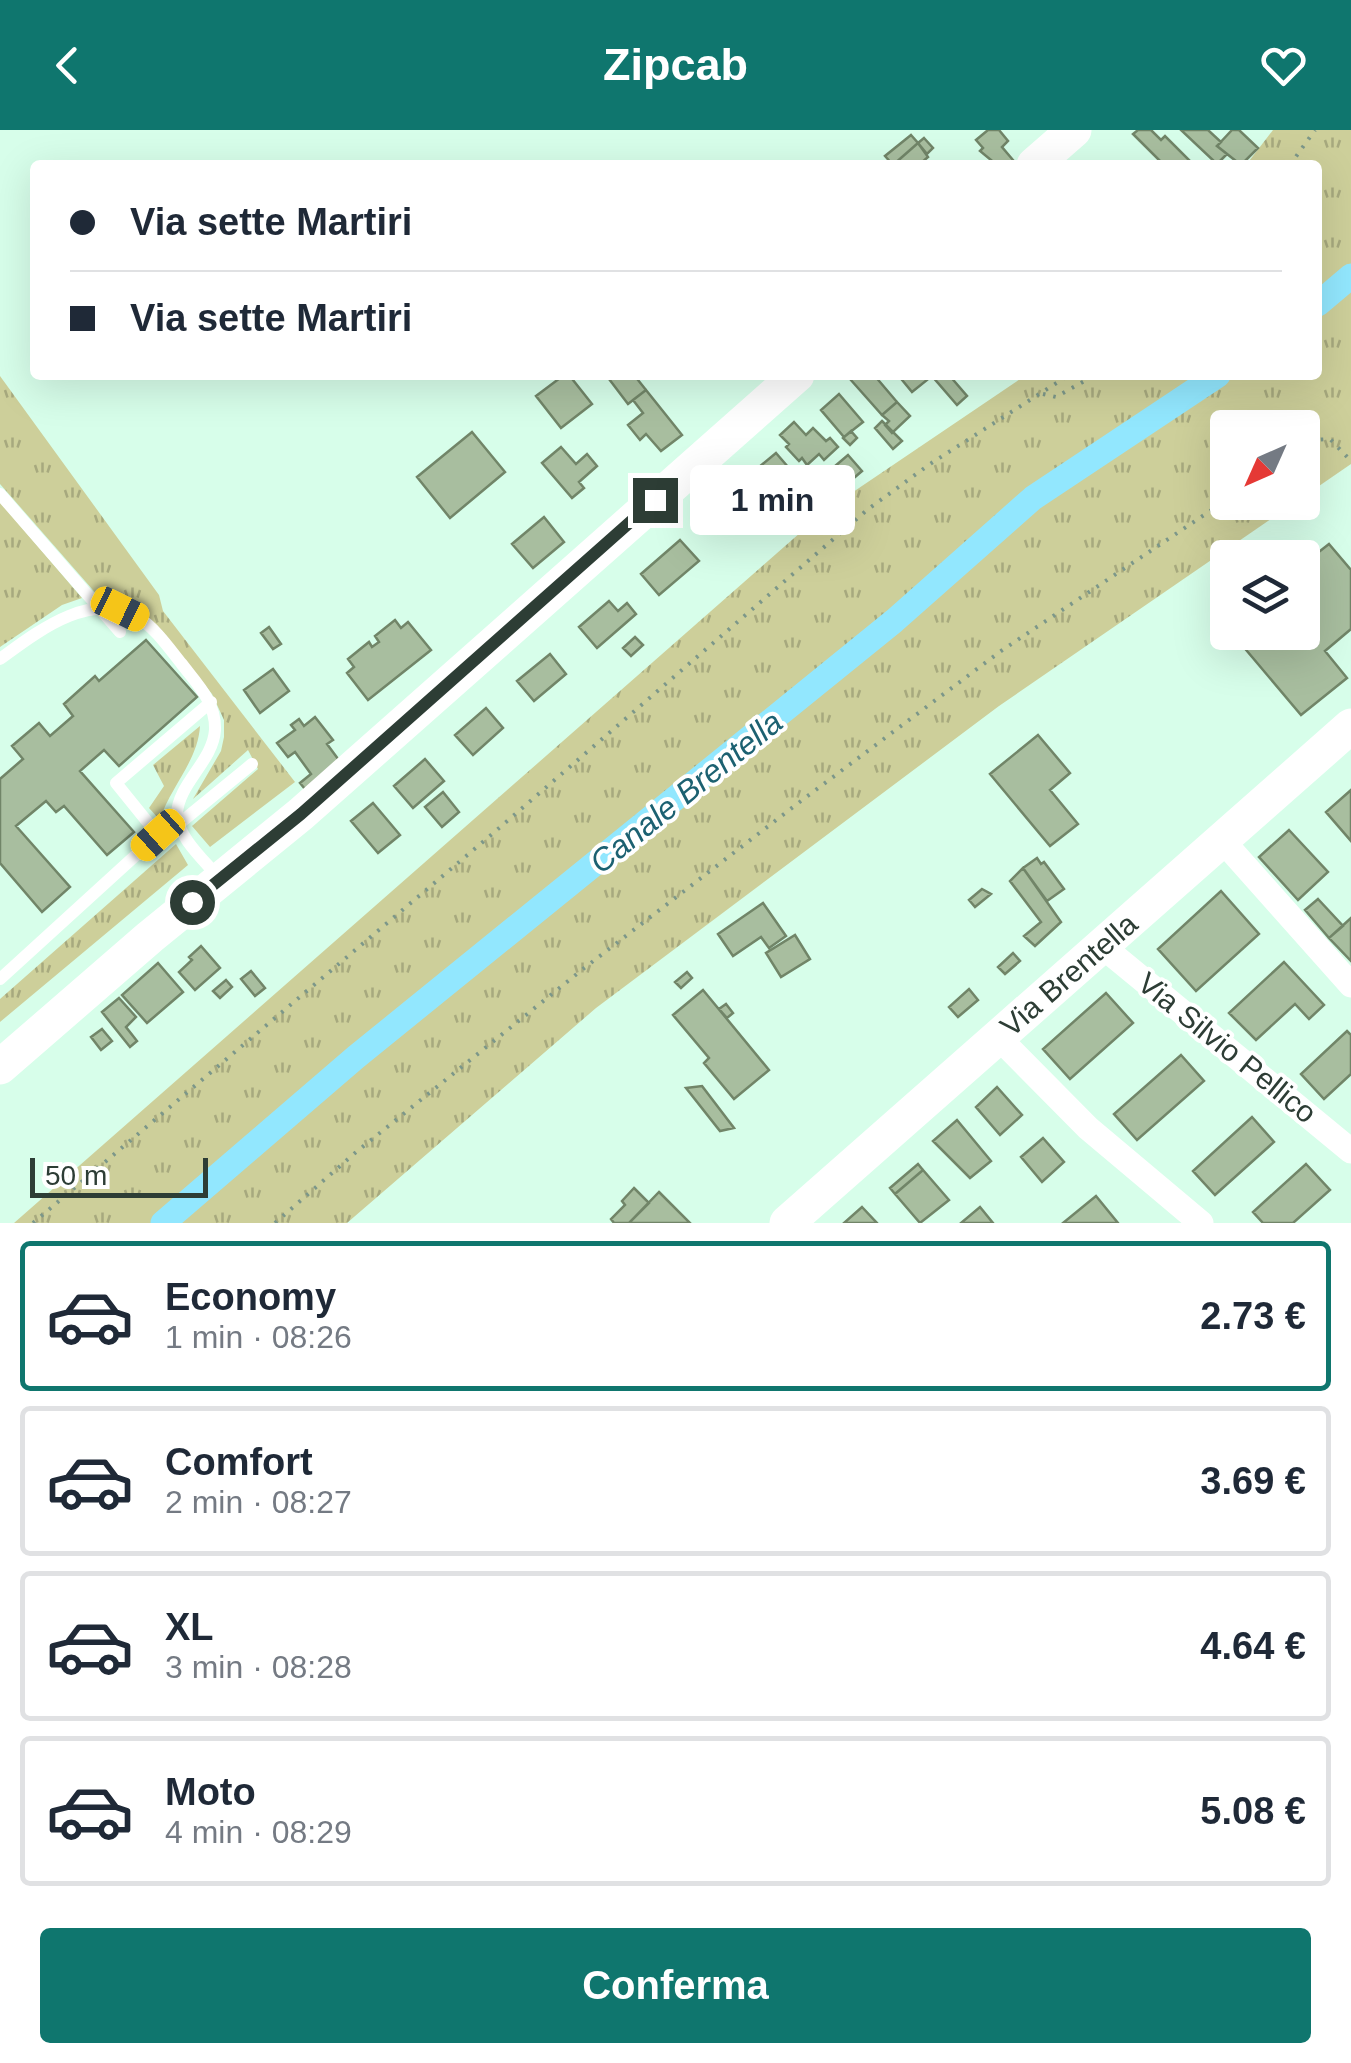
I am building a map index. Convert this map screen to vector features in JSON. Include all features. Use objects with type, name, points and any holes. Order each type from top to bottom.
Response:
[{"type":"main road","points":[[1040,160],[1074,130]]},
{"type":"main road","points":[[0,1067],[315,802],[790,380]]},
{"type":"main road","name":"Via Brentella","points":[[787,1223],[1351,726]]},
{"type":"street","points":[[1222,840],[1351,985]]},
{"type":"street","name":"Via Silvio Pellico","points":[[1102,946],[1351,1151]]},
{"type":"street","points":[[998,1037],[1088,1128],[1201,1223]]},
{"type":"lane","points":[[0,494],[120,632]]},
{"type":"lane","points":[[0,659],[48,624],[87,610],[120,609],[142,620],[211,702],[215,732],[178,814],[184,834],[221,880]]},
{"type":"lane","points":[[158,835],[116,783],[211,702]]},
{"type":"lane","points":[[0,979],[158,835],[180,823],[252,764]]},
{"type":"path","points":[[1294,160],[1315,130]]},
{"type":"path","points":[[33,1223],[491,836],[868,510],[930,464],[1062,380]]},
{"type":"path","points":[[1043,394],[1056,397],[1086,380]]},
{"type":"path","points":[[1320,440],[1330,439],[1351,462]]},
{"type":"path","points":[[275,1223],[355,1152],[567,981],[797,804],[1000,650],[1210,512]]},
{"type":"green space","points":[[1273,130],[1351,130],[1351,464],[1320,485],[1320,410],[1210,410],[1210,520],[1269,520],[1240,540],[1210,540],[1210,561],[999,706],[596,1008],[347,1223],[14,1223],[825,511],[1019,380],[1322,380],[1322,160],[1250,160]]},
{"type":"green space","points":[[0,376],[159,595],[163,611],[295,782],[210,847],[192,826],[258,769],[248,750],[193,799],[221,751],[224,720],[212,694],[163,632],[142,611],[99,597],[0,484]]},
{"type":"green space","points":[[0,502],[82,598],[62,605],[0,647]]},
{"type":"green space","points":[[200,726],[194,751],[160,820],[149,808],[164,786],[153,765]]},
{"type":"green space","points":[[176,844],[188,865],[0,1022],[0,999]]},
{"type":"building","points":[[988,130],[999,130],[1008,141],[1002,147],[1013,160],[991,160],[980,151],[983,148],[976,140]]},
{"type":"building","points":[[1151,130],[1161,140],[1165,136],[1189,160],[1159,160],[1133,134]]},
{"type":"building","points":[[1181,130],[1208,130],[1221,142],[1217,146],[1227,154],[1221,160],[1213,160]]},
{"type":"building","points":[[1232,130],[1239,130],[1258,148],[1246,160],[1235,160],[1217,146]]},
{"type":"building","points":[[911,135],[918,143],[899,160],[885,156]]},
{"type":"building","points":[[924,138],[933,148],[927,154],[918,143]]},
{"type":"building","points":[[918,143],[928,157],[924,160],[899,160]]},
{"type":"building","points":[[557,380],[573,380],[592,404],[561,428],[536,396]]},
{"type":"building","points":[[610,380],[638,380],[646,390],[628,404]]},
{"type":"building","points":[[851,380],[878,380],[897,402],[882,415]]},
{"type":"building","points":[[902,380],[927,380],[912,392]]},
{"type":"building","points":[[935,380],[953,380],[967,396],[957,405]]},
{"type":"building","points":[[646,390],[682,435],[661,451],[646,434],[640,440],[628,425],[643,413],[633,400]]},
{"type":"building","points":[[839,394],[863,422],[844,437],[821,410]]},
{"type":"building","points":[[897,402],[910,416],[892,433],[885,425],[889,421],[882,415]]},
{"type":"building","points":[[882,421],[902,441],[893,449],[875,428]]},
{"type":"building","points":[[794,422],[806,435],[813,428],[838,447],[824,460],[819,454],[807,465],[802,458],[799,461],[780,435]]},
{"type":"building","points":[[851,431],[857,438],[850,445],[843,438]]},
{"type":"building","points":[[472,432],[505,472],[450,518],[417,477]]},
{"type":"building","points":[[561,447],[576,464],[587,454],[597,466],[579,482],[584,488],[572,498],[542,463]]},
{"type":"building","points":[[776,453],[795,475],[764,500],[746,478]]},
{"type":"building","points":[[848,455],[862,471],[841,489],[827,473]]},
{"type":"building","points":[[821,487],[828,496],[817,505],[810,497]]},
{"type":"building","points":[[737,491],[756,512],[741,526],[734,519],[723,529],[703,507],[714,497],[721,505]]},
{"type":"building","points":[[544,517],[564,542],[533,568],[512,544]]},
{"type":"building","points":[[680,540],[699,561],[659,595],[641,574]]},
{"type":"building","points":[[1329,544],[1351,570],[1351,629],[1325,651],[1347,678],[1301,715],[1246,650],[1320,650],[1320,551]]},
{"type":"building","points":[[609,601],[618,611],[627,603],[636,614],[597,648],[579,627]]},
{"type":"building","points":[[395,620],[401,628],[408,622],[431,650],[368,700],[347,673],[354,667],[348,659],[369,642],[372,647],[379,642],[375,636]]},
{"type":"building","points":[[269,627],[281,644],[273,649],[261,633]]},
{"type":"building","points":[[635,637],[643,645],[631,656],[623,648]]},
{"type":"building","points":[[146,640],[197,697],[119,766],[104,750],[80,771],[134,832],[107,855],[64,806],[56,812],[46,801],[16,826],[70,887],[42,912],[0,863],[0,779],[23,759],[12,746],[39,723],[50,736],[73,716],[64,704],[95,676],[99,681]]},
{"type":"building","points":[[550,654],[566,674],[534,701],[517,681]]},
{"type":"building","points":[[273,669],[289,691],[260,713],[244,690]]},
{"type":"building","points":[[486,708],[503,728],[473,755],[455,735]]},
{"type":"building","points":[[315,717],[333,740],[327,744],[344,767],[309,794],[300,783],[311,774],[295,752],[288,757],[277,743],[295,730],[291,725],[299,719],[304,726]]},
{"type":"building","points":[[1038,735],[1070,773],[1050,790],[1078,824],[1050,846],[990,774]]},
{"type":"building","points":[[425,759],[444,781],[413,808],[394,786]]},
{"type":"building","points":[[1351,790],[1351,841],[1326,812]]},
{"type":"building","points":[[443,792],[459,812],[442,827],[425,807]]},
{"type":"building","points":[[373,803],[400,835],[378,853],[351,821]]},
{"type":"building","points":[[1289,830],[1328,872],[1298,900],[1259,857]]},
{"type":"building","points":[[1037,858],[1064,889],[1047,901],[1023,868]]},
{"type":"building","points":[[1023,868],[1061,922],[1035,946],[1024,936],[1041,922],[1010,881]]},
{"type":"building","points":[[982,889],[991,894],[975,907],[969,900]]},
{"type":"building","points":[[1221,891],[1259,934],[1196,991],[1158,949]]},
{"type":"building","points":[[1318,899],[1343,926],[1329,938],[1305,910]]},
{"type":"building","points":[[763,903],[786,936],[769,948],[761,937],[733,956],[718,934]]},
{"type":"building","points":[[1351,918],[1351,961],[1329,938]]},
{"type":"building","points":[[795,935],[810,959],[781,977],[766,953]]},
{"type":"building","points":[[201,946],[220,968],[195,990],[179,972]]},
{"type":"building","points":[[1013,953],[1020,961],[1005,974],[998,967]]},
{"type":"building","points":[[1284,962],[1324,1005],[1309,1019],[1295,1004],[1256,1040],[1229,1013]]},
{"type":"building","points":[[158,963],[183,992],[147,1023],[122,995]]},
{"type":"building","points":[[251,971],[265,988],[255,996],[241,979]]},
{"type":"building","points":[[687,972],[692,978],[681,988],[675,982]]},
{"type":"building","points":[[226,980],[232,987],[220,998],[213,991]]},
{"type":"building","points":[[969,989],[978,1000],[958,1017],[949,1007]]},
{"type":"building","points":[[703,990],[769,1070],[734,1099],[704,1063],[709,1058],[673,1015]]},
{"type":"building","points":[[1106,993],[1133,1023],[1070,1079],[1043,1049]]},
{"type":"building","points":[[119,998],[136,1017],[126,1027],[137,1041],[130,1047],[102,1012]]},
{"type":"building","points":[[726,1004],[733,1013],[727,1018],[719,1009]]},
{"type":"building","points":[[102,1029],[112,1041],[101,1050],[91,1037]]},
{"type":"building","points":[[1347,1031],[1351,1035],[1351,1074],[1324,1099],[1301,1074]]},
{"type":"building","points":[[1181,1055],[1204,1081],[1137,1140],[1114,1114]]},
{"type":"building","points":[[702,1086],[734,1128],[720,1131],[686,1088]]},
{"type":"building","points":[[997,1087],[1022,1115],[1000,1135],[976,1107]]},
{"type":"building","points":[[1252,1117],[1274,1142],[1215,1195],[1193,1171]]},
{"type":"building","points":[[957,1120],[991,1161],[970,1178],[933,1141]]},
{"type":"building","points":[[1043,1138],[1064,1162],[1042,1182],[1021,1157]]},
{"type":"building","points":[[918,1164],[923,1170],[895,1194],[890,1188]]},
{"type":"building","points":[[1306,1164],[1330,1190],[1293,1223],[1263,1223],[1253,1212]]},
{"type":"building","points":[[923,1170],[949,1200],[920,1223],[895,1194]]},
{"type":"building","points":[[634,1188],[649,1203],[629,1223],[614,1223],[611,1219]]},
{"type":"building","points":[[659,1192],[690,1223],[629,1223]]},
{"type":"building","points":[[1096,1196],[1118,1223],[1063,1223]]},
{"type":"building","points":[[862,1207],[877,1223],[844,1223]]},
{"type":"building","points":[[980,1207],[993,1223],[961,1223]]},
{"type":"waterway","name":"Canale Brentella","points":[[1322,301],[1351,276]]},
{"type":"waterway","name":"Canale Brentella","points":[[163,1223],[356,1057],[894,621],[1033,498],[1210,380]]},
{"type":"route","points":[[192,902],[301,814],[655,500]]}]
